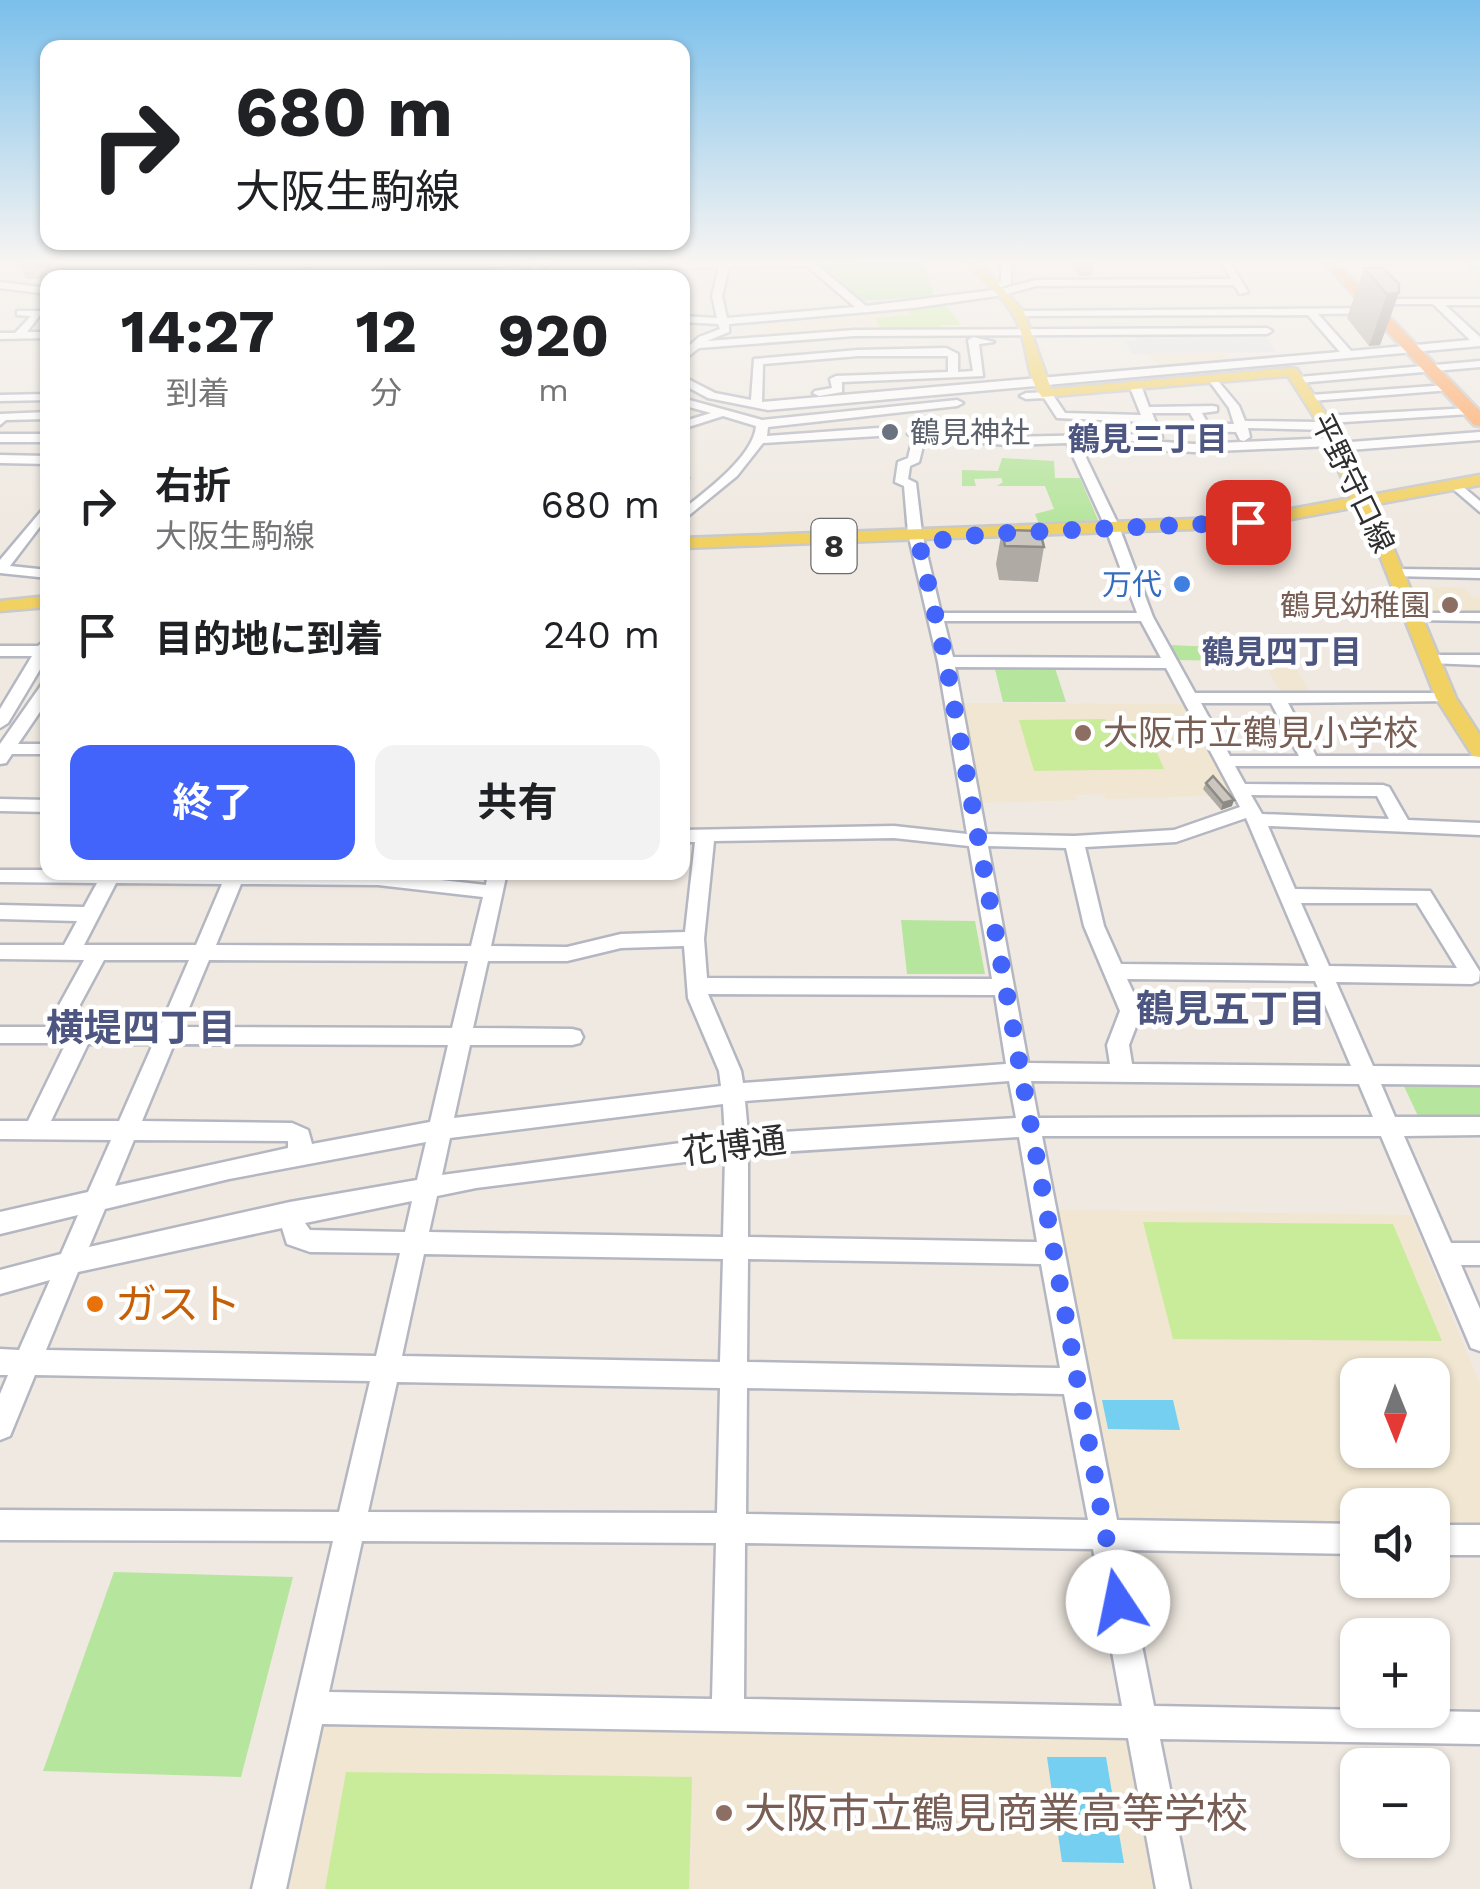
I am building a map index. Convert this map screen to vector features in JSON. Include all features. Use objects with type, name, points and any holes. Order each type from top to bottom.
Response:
[{"type":"highway","points":[[1412,347],[1447,388],[1477,414]]},
{"type":"highway","points":[[1422,358],[1477,414]]},
{"type":"main road","points":[[1030,347],[1036,382],[1047,394]]},
{"type":"main road","name":"平野守口線","points":[[1047,394],[1292,370],[1311,398],[1360,502],[1376,526],[1446,698],[1480,751]]},
{"type":"main road","name":"8","points":[[690,552],[1251,522],[1480,480]]},
{"type":"main road","name":"8","points":[[690,543],[917,538]]},
{"type":"main road","points":[[0,602],[40,600]]},
{"type":"street","points":[[756,405],[759,347]]},
{"type":"street","points":[[857,347],[867,377]]},
{"type":"street","points":[[758,361],[932,347]]},
{"type":"street","points":[[946,347],[955,390]]},
{"type":"street","points":[[954,347],[979,351]]},
{"type":"street","points":[[800,404],[798,394],[838,390],[836,379],[979,374],[977,347]]},
{"type":"street","points":[[1277,347],[1292,370]]},
{"type":"street","points":[[1342,347],[1347,353]]},
{"type":"street","points":[[1422,358],[1461,347]]},
{"type":"street","points":[[1292,370],[1347,353],[1480,364]]},
{"type":"street","points":[[690,383],[712,396],[756,405],[800,404],[1036,382],[1292,370],[1480,354]]},
{"type":"street","points":[[1205,379],[1217,416],[1240,423]]},
{"type":"street","points":[[1205,379],[1240,423],[1246,447]]},
{"type":"street","points":[[1172,382],[1204,428],[1240,423],[1294,425],[1330,434],[1480,436]]},
{"type":"street","points":[[1135,384],[1156,437],[1006,441],[945,426],[917,434],[914,462],[904,462],[901,482],[910,484],[917,538],[946,662],[1051,1253],[1173,1889]]},
{"type":"street","points":[[1311,398],[1447,388]]},
{"type":"street","points":[[690,404],[762,424],[1047,394],[1061,416],[1213,409]]},
{"type":"street","points":[[0,398],[40,401]]},
{"type":"street","points":[[1013,398],[1016,412]]},
{"type":"street","points":[[934,406],[945,426]]},
{"type":"street","points":[[0,421],[4,417],[40,414]]},
{"type":"street","points":[[690,423],[719,414]]},
{"type":"street","points":[[1141,437],[1146,446],[1160,448],[1246,447],[1265,442],[1305,442],[1330,434],[1477,414]]},
{"type":"street","points":[[690,415],[704,419]]},
{"type":"street","points":[[690,511],[760,440],[762,424]]},
{"type":"street","points":[[1294,425],[1305,442]]},
{"type":"street","points":[[760,440],[878,432]]},
{"type":"street","points":[[2,452],[30,436]]},
{"type":"street","points":[[2,452],[30,436]]},
{"type":"street","points":[[1071,438],[1146,617],[1193,698],[1290,896],[1480,1339]]},
{"type":"street","points":[[2,452],[40,459]]},
{"type":"street","points":[[1456,484],[1480,508]]},
{"type":"street","points":[[690,496],[704,499]]},
{"type":"street","points":[[40,526],[0,569],[40,573]]},
{"type":"street","points":[[1397,574],[1480,574]]},
{"type":"street","points":[[1415,617],[1480,616]]},
{"type":"street","points":[[936,617],[1146,617]]},
{"type":"street","points":[[0,651],[40,647]]},
{"type":"street","points":[[0,723],[9,695],[40,653]]},
{"type":"street","points":[[1433,660],[1480,660]]},
{"type":"street","points":[[946,662],[1173,663]]},
{"type":"street","points":[[1193,698],[1446,698]]},
{"type":"street","points":[[1277,698],[1310,761]]},
{"type":"street","points":[[3,752],[40,701]]},
{"type":"street","points":[[3,752],[40,750]]},
{"type":"street","points":[[1224,761],[1480,761]]},
{"type":"street","points":[[1239,789],[1383,791],[1400,823]]},
{"type":"street","points":[[0,805],[40,806]]},
{"type":"street","points":[[728,1717],[736,1094],[698,986],[694,836],[894,832],[979,840],[1074,842],[1176,836],[1252,815],[1480,829]]},
{"type":"street","points":[[1074,842],[1094,926],[1131,1011],[1118,1045],[1122,1073]]},
{"type":"street","points":[[2,879],[40,878]]},
{"type":"street","points":[[70,953],[108,880]]},
{"type":"street","points":[[0,1426],[13,1363],[68,1264],[234,880]]},
{"type":"street","points":[[269,1889],[496,882],[437,880]]},
{"type":"street","points":[[1116,971],[1472,976],[1424,896],[1290,896]]},
{"type":"street","points":[[0,912],[90,914]]},
{"type":"street","points":[[0,972],[6,952],[567,954],[620,941],[694,939]]},
{"type":"street","points":[[53,1035],[98,953]]},
{"type":"street","points":[[698,986],[1004,987]]},
{"type":"street","points":[[0,1035],[572,1037]]},
{"type":"street","points":[[35,1130],[82,1035]]},
{"type":"street","name":"花博通","points":[[0,1223],[300,1156],[439,1131],[586,1109],[736,1094],[1019,1072],[1480,1076]]},
{"type":"street","name":"花博通","points":[[0,1282],[290,1213],[426,1188],[561,1165],[794,1138],[1030,1127],[1480,1126]]},
{"type":"street","points":[[0,1130],[292,1132],[300,1138],[300,1156]]},
{"type":"street","points":[[290,1213],[296,1236],[302,1240],[1051,1253]]},
{"type":"street","points":[[1443,1254],[1480,1254]]},
{"type":"street","points":[[13,1363],[1076,1381]]},
{"type":"street","points":[[0,1524],[731,1528],[1340,1539]]},
{"type":"street","points":[[1450,1540],[1480,1540]]},
{"type":"street","points":[[310,1708],[1480,1728]]},
{"type":"shaded area","points":[[1129,347],[1273,347],[1276,352],[1133,354]]},
{"type":"shaded area","points":[[1224,352],[1237,363],[1162,369],[1148,354]]},
{"type":"shaded area","name":"鶴見幼稚園","points":[[1412,586],[1464,588],[1474,598],[1480,598],[1480,614],[1423,611]]},
{"type":"shaded area","points":[[1264,663],[1293,663],[1310,693],[1281,693]]},
{"type":"shaded area","name":"大阪市立鶴見小学校","points":[[960,703],[1185,704],[1232,795],[1106,799],[1104,794],[1076,795],[1076,800],[980,803]]},
{"type":"shaded area","points":[[1056,1210],[1410,1215],[1480,1384],[1480,1528],[1450,1527],[1450,1488],[1340,1488],[1340,1526],[1115,1521]]},
{"type":"shaded area","name":"大阪市立鶴見商業高等学校","points":[[324,1725],[1131,1737],[1155,1889],[289,1889]]},
{"type":"green space","points":[[1002,458],[1054,461],[1055,478],[1080,478],[1098,520],[1039,524],[1035,514],[1054,509],[1045,486],[997,486],[1003,482],[1001,478],[974,479],[976,486],[962,486],[962,470],[998,471]]},
{"type":"green space","points":[[1170,645],[1259,649],[1264,659],[1280,662],[1177,660]]},
{"type":"green space","points":[[994,665],[1054,665],[1066,702],[1003,702]]},
{"type":"green space","points":[[1105,719],[1111,734],[1149,734],[1164,769],[1034,771],[1019,720]]},
{"type":"green space","points":[[901,920],[975,921],[985,974],[907,974]]},
{"type":"green space","points":[[1402,1082],[1480,1083],[1480,1118],[1418,1116]]},
{"type":"green space","points":[[1143,1222],[1393,1224],[1442,1341],[1173,1339]]},
{"type":"green space","points":[[114,1572],[293,1577],[241,1777],[43,1771]]},
{"type":"green space","points":[[346,1772],[692,1777],[689,1889],[325,1889]]},
{"type":"water","points":[[1102,1400],[1173,1400],[1180,1430],[1108,1429]]},
{"type":"water","points":[[1047,1757],[1106,1757],[1124,1863],[1062,1862]]},
{"type":"building","points":[[1002,530],[1040,531],[1044,547],[1005,546]]},
{"type":"building","points":[[1213,776],[1234,800],[1223,803],[1206,783]]},
{"type":"place","name":"鶴見神社","points":[[890,432]]},
{"type":"place","name":"万代","points":[[1182,584]]},
{"type":"place","name":"鶴見幼稚園","points":[[1450,605]]},
{"type":"place","name":"大阪市立鶴見小学校","points":[[1083,733]]},
{"type":"place","name":"ガスト","points":[[95,1304]]},
{"type":"place","name":"大阪市立鶴見商業高等学校","points":[[724,1813]]},
{"type":"district","name":"鶴見三丁目","points":[[1148,439]]},
{"type":"district","name":"鶴見四丁目","points":[[1282,652]]},
{"type":"district","name":"鶴見五丁目","points":[[1231,1009]]},
{"type":"district","name":"横堤四丁目","points":[[141,1028]]},
{"type":"route","points":[[1118,1602],[1051,1253],[946,662],[919,543],[985,534],[1248,522]]}]
